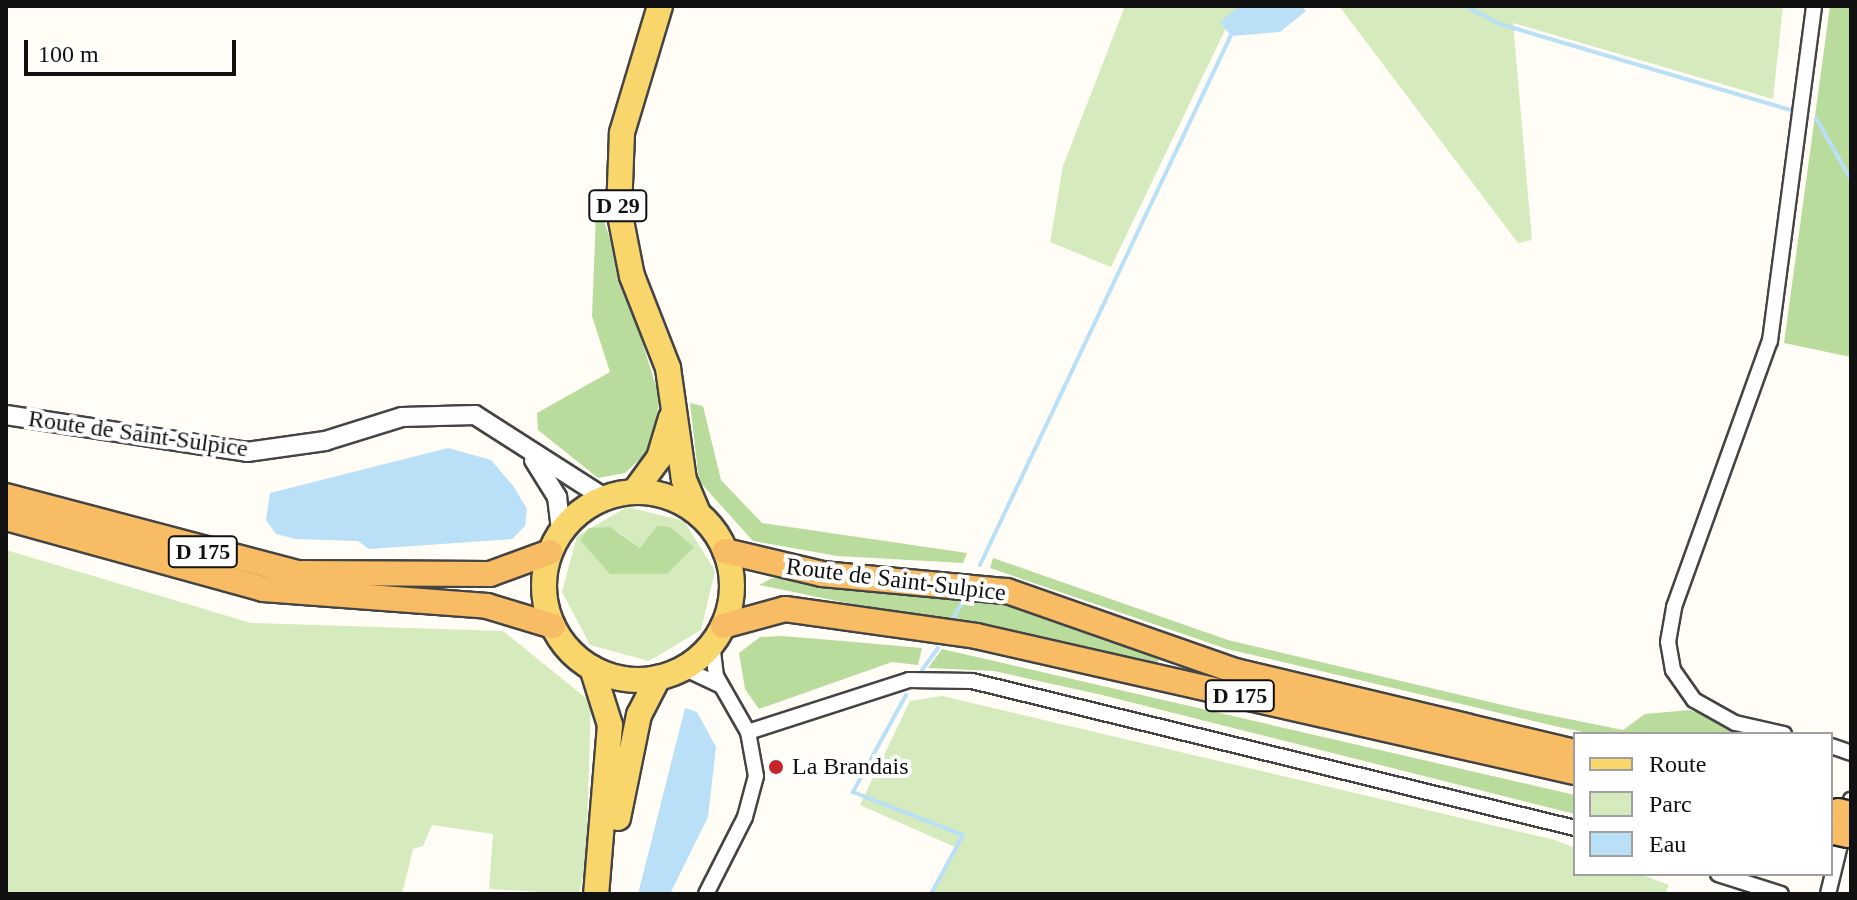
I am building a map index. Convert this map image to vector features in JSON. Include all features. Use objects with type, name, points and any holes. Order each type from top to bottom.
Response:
[{"type":"highway","name":"D 175","points":[[6,496],[298,573],[490,574],[556,542]]},
{"type":"highway","name":"D 175","points":[[6,518],[263,589],[487,606],[553,626]]},
{"type":"highway","name":"Route de Saint-Sulpice","points":[[725,551],[822,574],[1007,591],[1235,671],[1573,752]]},
{"type":"highway","name":"Route de Saint-Sulpice","points":[[718,635],[785,609],[905,624],[1573,772]]},
{"type":"main road","name":"D 29","points":[[660,6],[628,103],[618,188],[626,254],[665,357],[684,480],[698,513]]},
{"type":"main road","name":"D 29","points":[[634,492],[659,458],[673,404]]},
{"type":"main road","points":[[592,668],[625,679],[658,678],[683,668],[718,635],[732,589],[725,551],[698,513],[668,497],[634,492],[605,498],[556,542],[544,590],[553,626],[592,668],[610,725],[599,894]]},
{"type":"main road","points":[[599,894],[639,715],[658,678]]},
{"type":"street","points":[[1775,732],[1735,723],[1694,700],[1673,670],[1668,642],[1674,607],[1770,341],[1814,6]]},
{"type":"street","name":"Route de Saint-Sulpice","points":[[6,415],[247,452],[445,411],[502,426],[575,485],[605,498]]},
{"type":"street","points":[[502,426],[546,477],[556,542]]},
{"type":"street","points":[[706,894],[754,795],[748,732],[719,685],[718,635]]},
{"type":"street","points":[[683,668],[719,685]]},
{"type":"street","points":[[748,732],[909,680],[972,681],[1573,828]]},
{"type":"street","points":[[1833,868],[1842,821]]},
{"type":"street","points":[[1724,876],[1781,894]]},
{"type":"green space","points":[[1125,6],[1257,6],[1226,28],[1111,267],[1050,242],[1063,166]]},
{"type":"green space","points":[[1339,6],[1783,6],[1773,99],[1513,23],[1532,240],[1518,243]]},
{"type":"green space","points":[[1830,6],[1851,6],[1851,357],[1784,343]]},
{"type":"green space","points":[[596,215],[603,217],[660,399],[649,451],[625,473],[598,478],[538,430],[537,413],[610,372],[592,316]]},
{"type":"green space","points":[[690,403],[703,406],[721,480],[762,523],[967,553],[963,563],[837,556],[753,541],[699,481]]},
{"type":"green space","points":[[627,507],[684,521],[715,571],[701,630],[649,661],[590,645],[562,592],[577,536]],"holes":[[[657,526],[667,574],[610,574],[617,531],[640,548]]]},
{"type":"green space","points":[[657,526],[670,527],[694,547],[667,574],[610,574],[580,540],[589,528],[610,527],[640,548]]},
{"type":"green space","points":[[6,550],[251,623],[503,631],[591,702],[586,862],[579,894],[489,889],[493,834],[432,825],[423,846],[413,849],[402,894],[6,894]]},
{"type":"green space","points":[[993,558],[1228,640],[1524,710],[1623,730],[1645,714],[1690,710],[1753,732],[1583,732],[1559,727],[1227,649],[990,568]]},
{"type":"green space","points":[[772,578],[995,600],[1159,658],[1157,667],[759,585]]},
{"type":"green space","points":[[782,636],[922,648],[918,665],[892,662],[759,709],[745,689],[739,653],[760,637]]},
{"type":"green space","points":[[942,649],[1573,795],[1573,813],[1102,695],[994,671],[928,668]]},
{"type":"green space","points":[[942,696],[1555,840],[1573,847],[1573,876],[1645,876],[1669,885],[1665,894],[932,894],[957,848],[860,805],[910,701]]},
{"type":"water","points":[[1240,6],[1302,6],[1306,11],[1280,32],[1231,36],[1220,22]]},
{"type":"water","points":[[448,448],[491,460],[514,487],[527,509],[525,526],[512,539],[369,549],[358,541],[296,539],[276,534],[266,520],[270,493]]},
{"type":"water","points":[[685,708],[697,712],[716,747],[708,817],[670,894],[638,894]]},
{"type":"waterway","points":[[1465,6],[1500,24],[1794,111]]},
{"type":"waterway","points":[[980,565],[1233,31]]},
{"type":"waterway","points":[[1816,118],[1851,180]]},
{"type":"waterway","points":[[953,619],[964,599]]},
{"type":"waterway","points":[[922,670],[938,648]]},
{"type":"waterway","points":[[906,695],[853,792],[963,835],[931,894]]},
{"type":"place","name":"La Brandais","points":[[776,767]]}]
